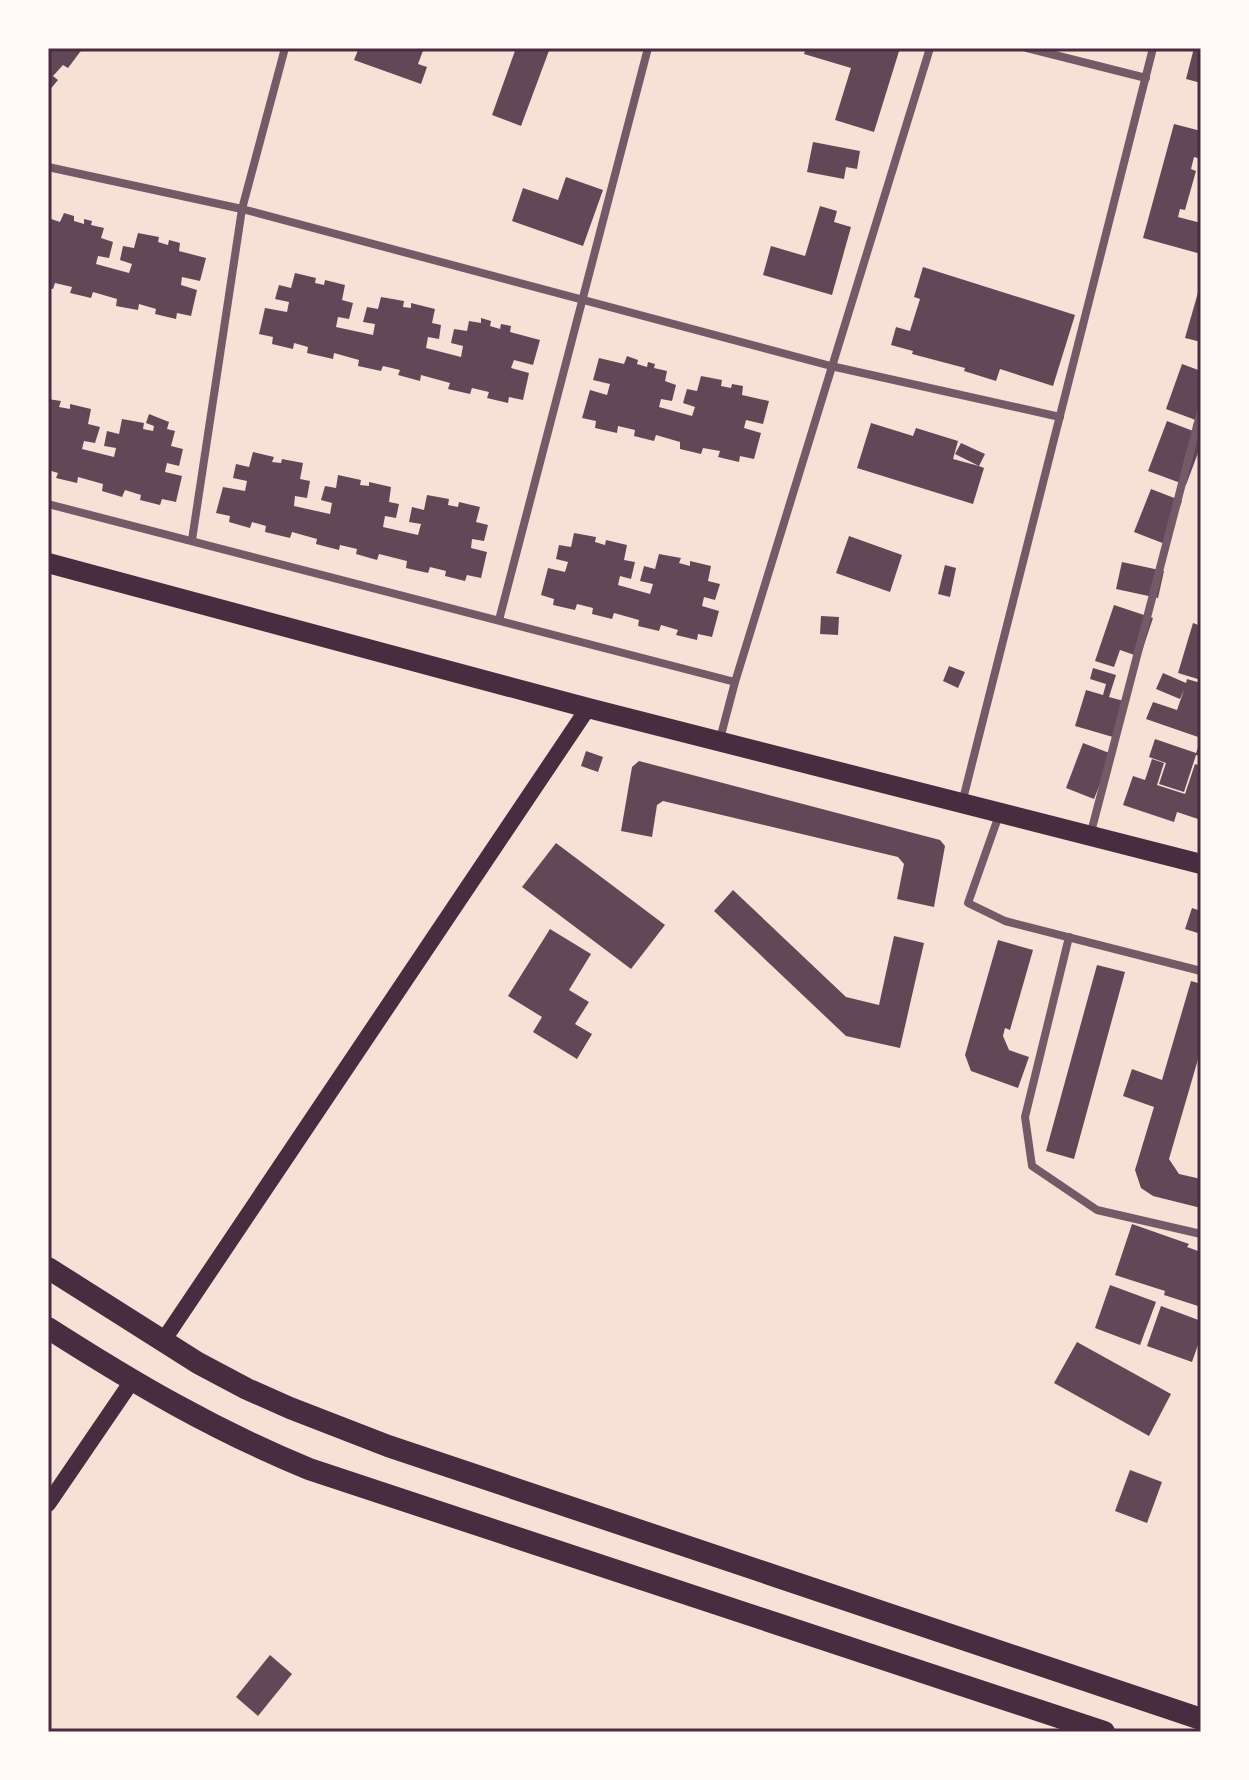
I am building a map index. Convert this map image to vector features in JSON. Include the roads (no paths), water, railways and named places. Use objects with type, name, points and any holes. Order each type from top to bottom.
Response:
[{"type":"highway","points":[[48,1268],[163,1341],[247,1389],[290,1408],[388,1446],[1201,1719]]},
{"type":"highway","points":[[48,1328],[132,1381],[217,1428],[333,1477],[1104,1732]]},
{"type":"main road","points":[[48,563],[588,708],[1201,864]]},
{"type":"main road","points":[[163,1341],[588,708]]},
{"type":"main road","points":[[48,1504],[132,1381]]},
{"type":"street","points":[[192,540],[242,209],[285,48]]},
{"type":"street","points":[[499,620],[648,48]]},
{"type":"street","points":[[720,740],[735,682],[930,48]]},
{"type":"street","points":[[1027,48],[1146,78]]},
{"type":"street","points":[[961,805],[1153,48]]},
{"type":"street","points":[[48,167],[242,209],[831,366],[1060,417]]},
{"type":"street","points":[[1090,836],[1201,411]]},
{"type":"street","points":[[48,504],[735,682]]},
{"type":"street","points":[[1000,814],[968,903],[1005,921],[1201,971]]},
{"type":"street","points":[[1069,937],[1025,1117],[1032,1166],[1097,1210],[1201,1234]]}]
